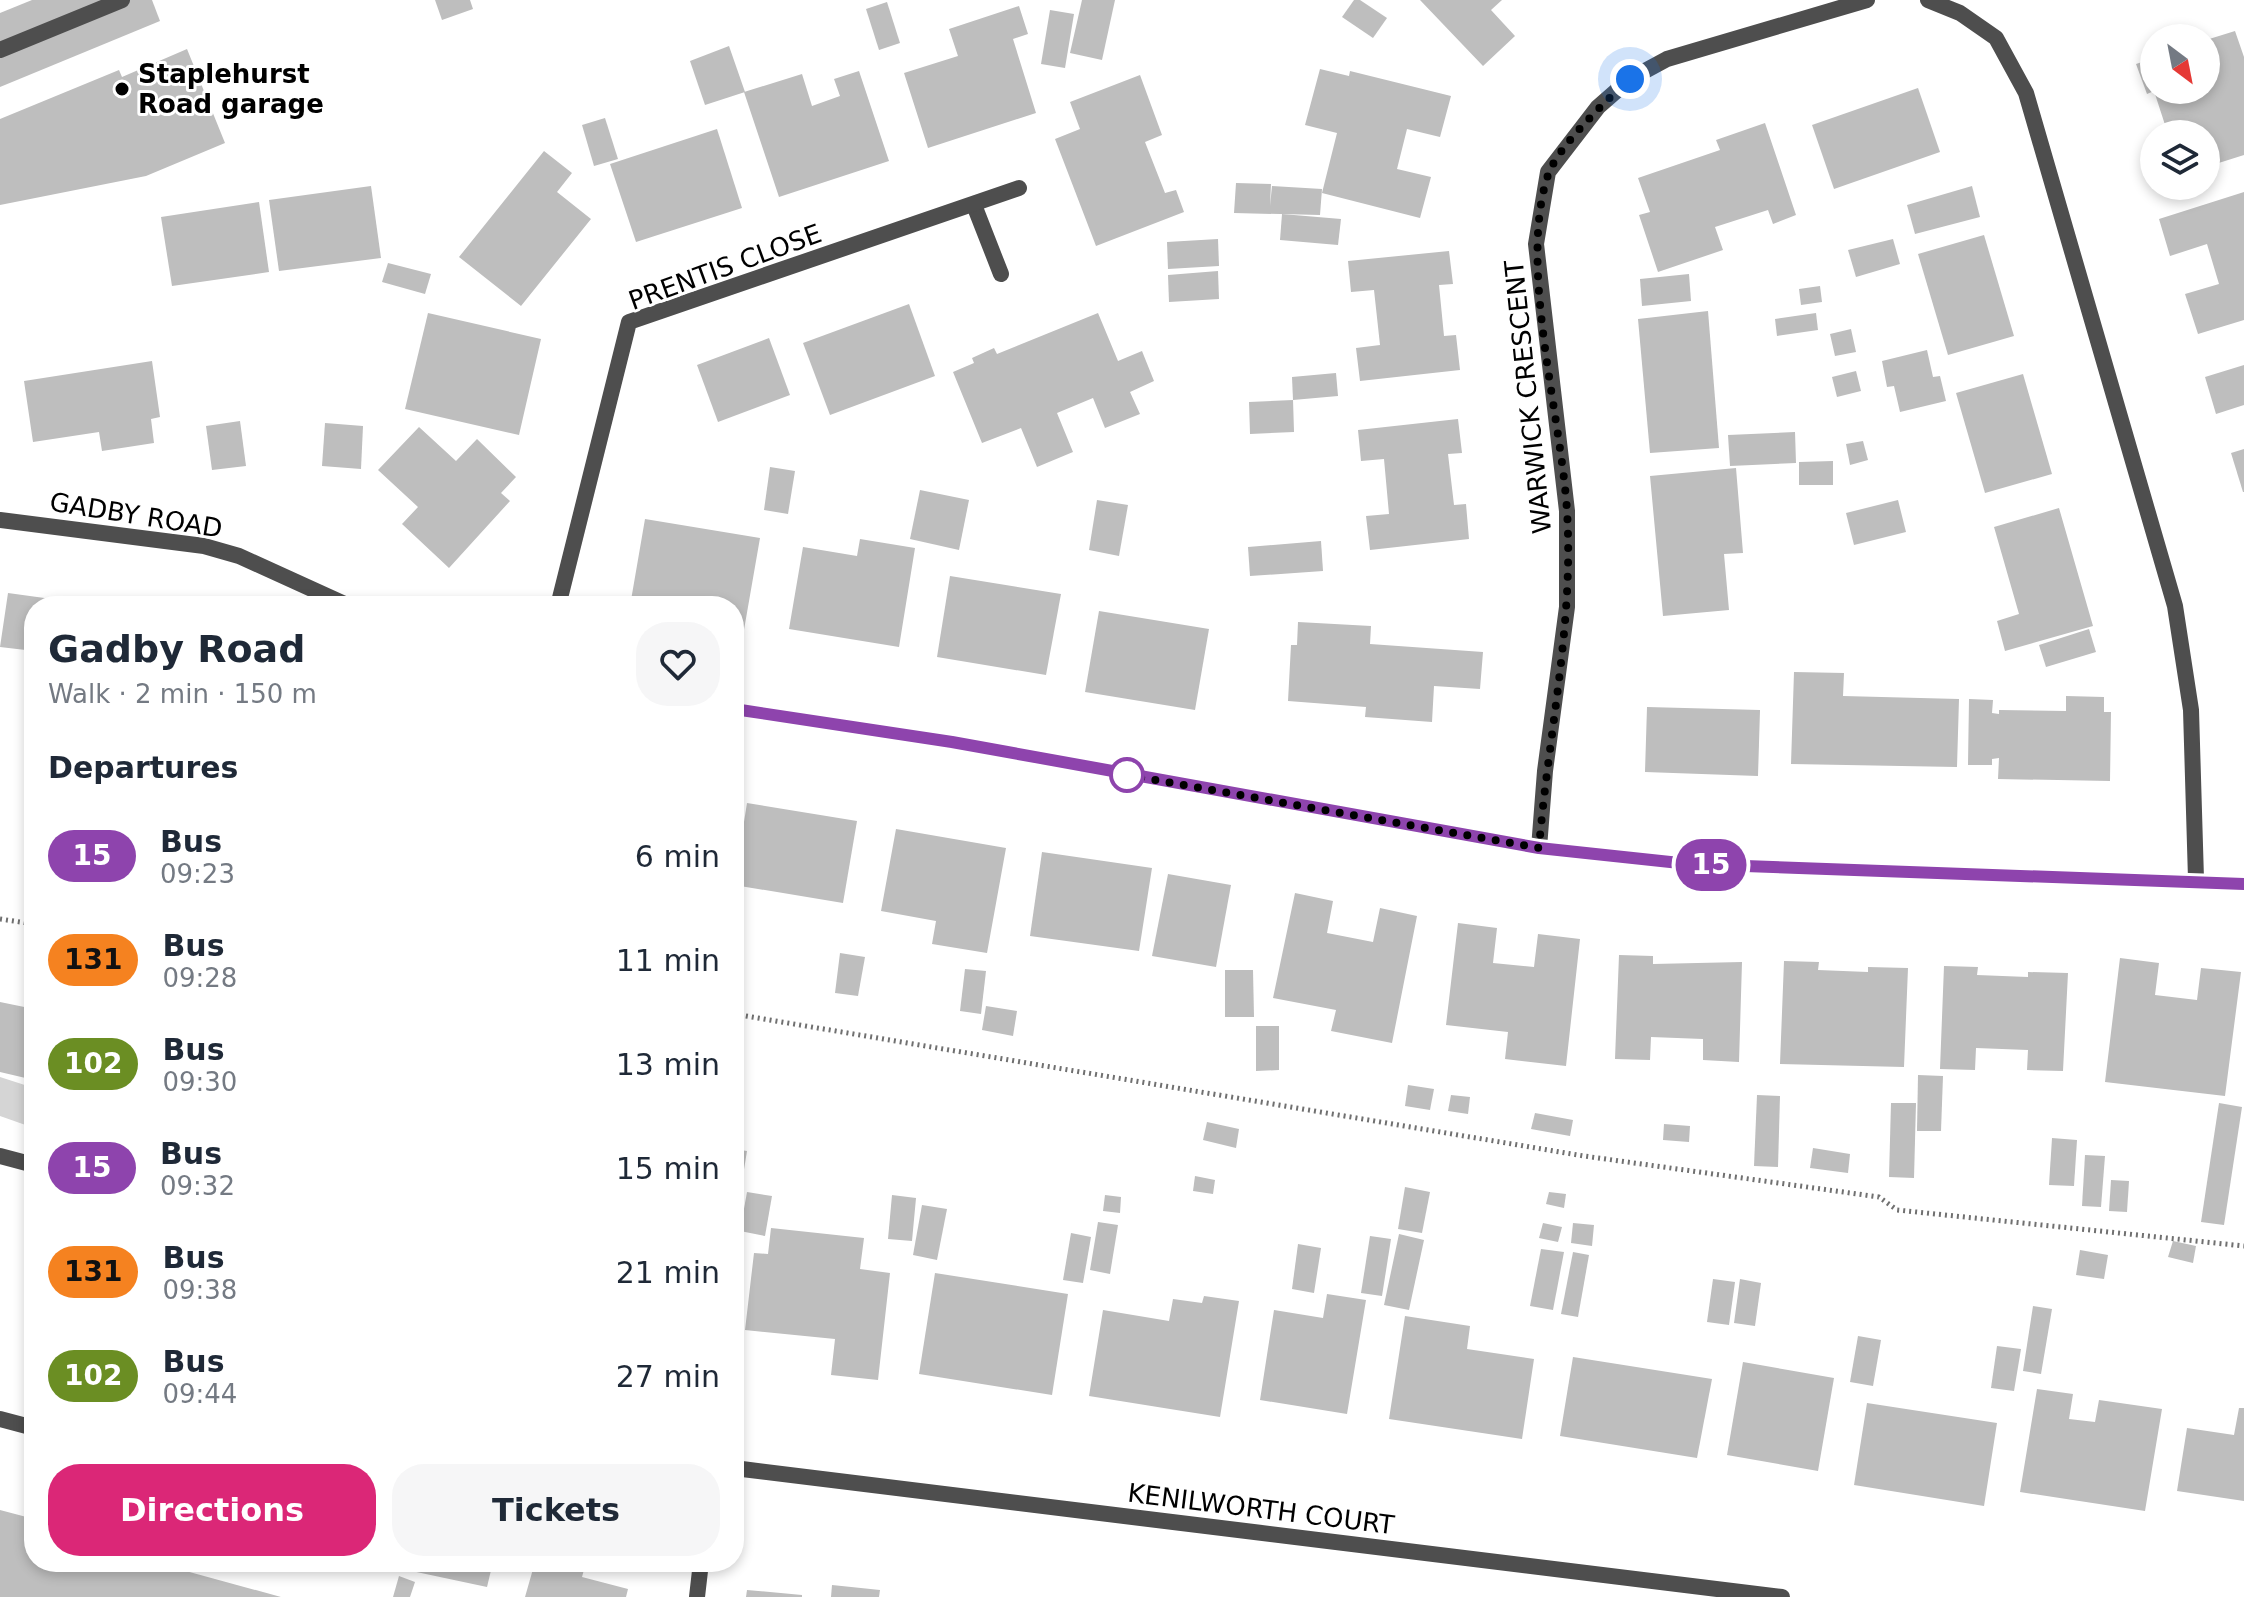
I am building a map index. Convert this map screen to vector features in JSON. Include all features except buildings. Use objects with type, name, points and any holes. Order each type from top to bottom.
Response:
[{"type":"street","points":[[0,50],[122,0]]},
{"type":"street","name":"WARWICK CRESCENT","points":[[1539,848],[1545,771],[1567,607],[1567,511],[1536,244],[1548,172],[1598,107],[1630,79],[1667,59],[1867,0]]},
{"type":"street","points":[[1928,0],[1960,13],[1996,38],[2026,93],[2175,606],[2191,710],[2196,879]]},
{"type":"street","name":"PRENTIS CLOSE","points":[[560,596],[629,322],[1019,188]]},
{"type":"street","points":[[974,205],[1001,274]]},
{"type":"street","name":"GADBY ROAD","points":[[0,520],[204,546],[239,556],[327,596]]},
{"type":"street","points":[[744,711],[952,742],[1539,848],[1689,864],[2196,879],[2244,884]]},
{"type":"street","points":[[0,1156],[24,1162]]},
{"type":"street","points":[[0,1419],[24,1425]]},
{"type":"street","name":"KENILWORTH COURT","points":[[744,1469],[1782,1597]]},
{"type":"street","points":[[697,1597],[700,1572]]},
{"type":"path","points":[[0,919],[24,923]]},
{"type":"path","points":[[744,1016],[1584,1156],[1879,1197],[1897,1210],[2244,1246]]},
{"type":"shaded area","points":[[0,1077],[24,1085],[24,1124],[0,1116]]},
{"type":"bus line","name":"15","points":[[744,711],[952,742],[1350,817],[1539,848],[1689,864],[2196,879],[2244,884]]},
{"type":"place","name":"Staplehurst Road garage","points":[[122,89]]},
{"type":"route","points":[[1127,775],[1350,817],[1539,848],[1545,771],[1567,607],[1567,511],[1536,244],[1548,172],[1598,107],[1630,79]]}]
